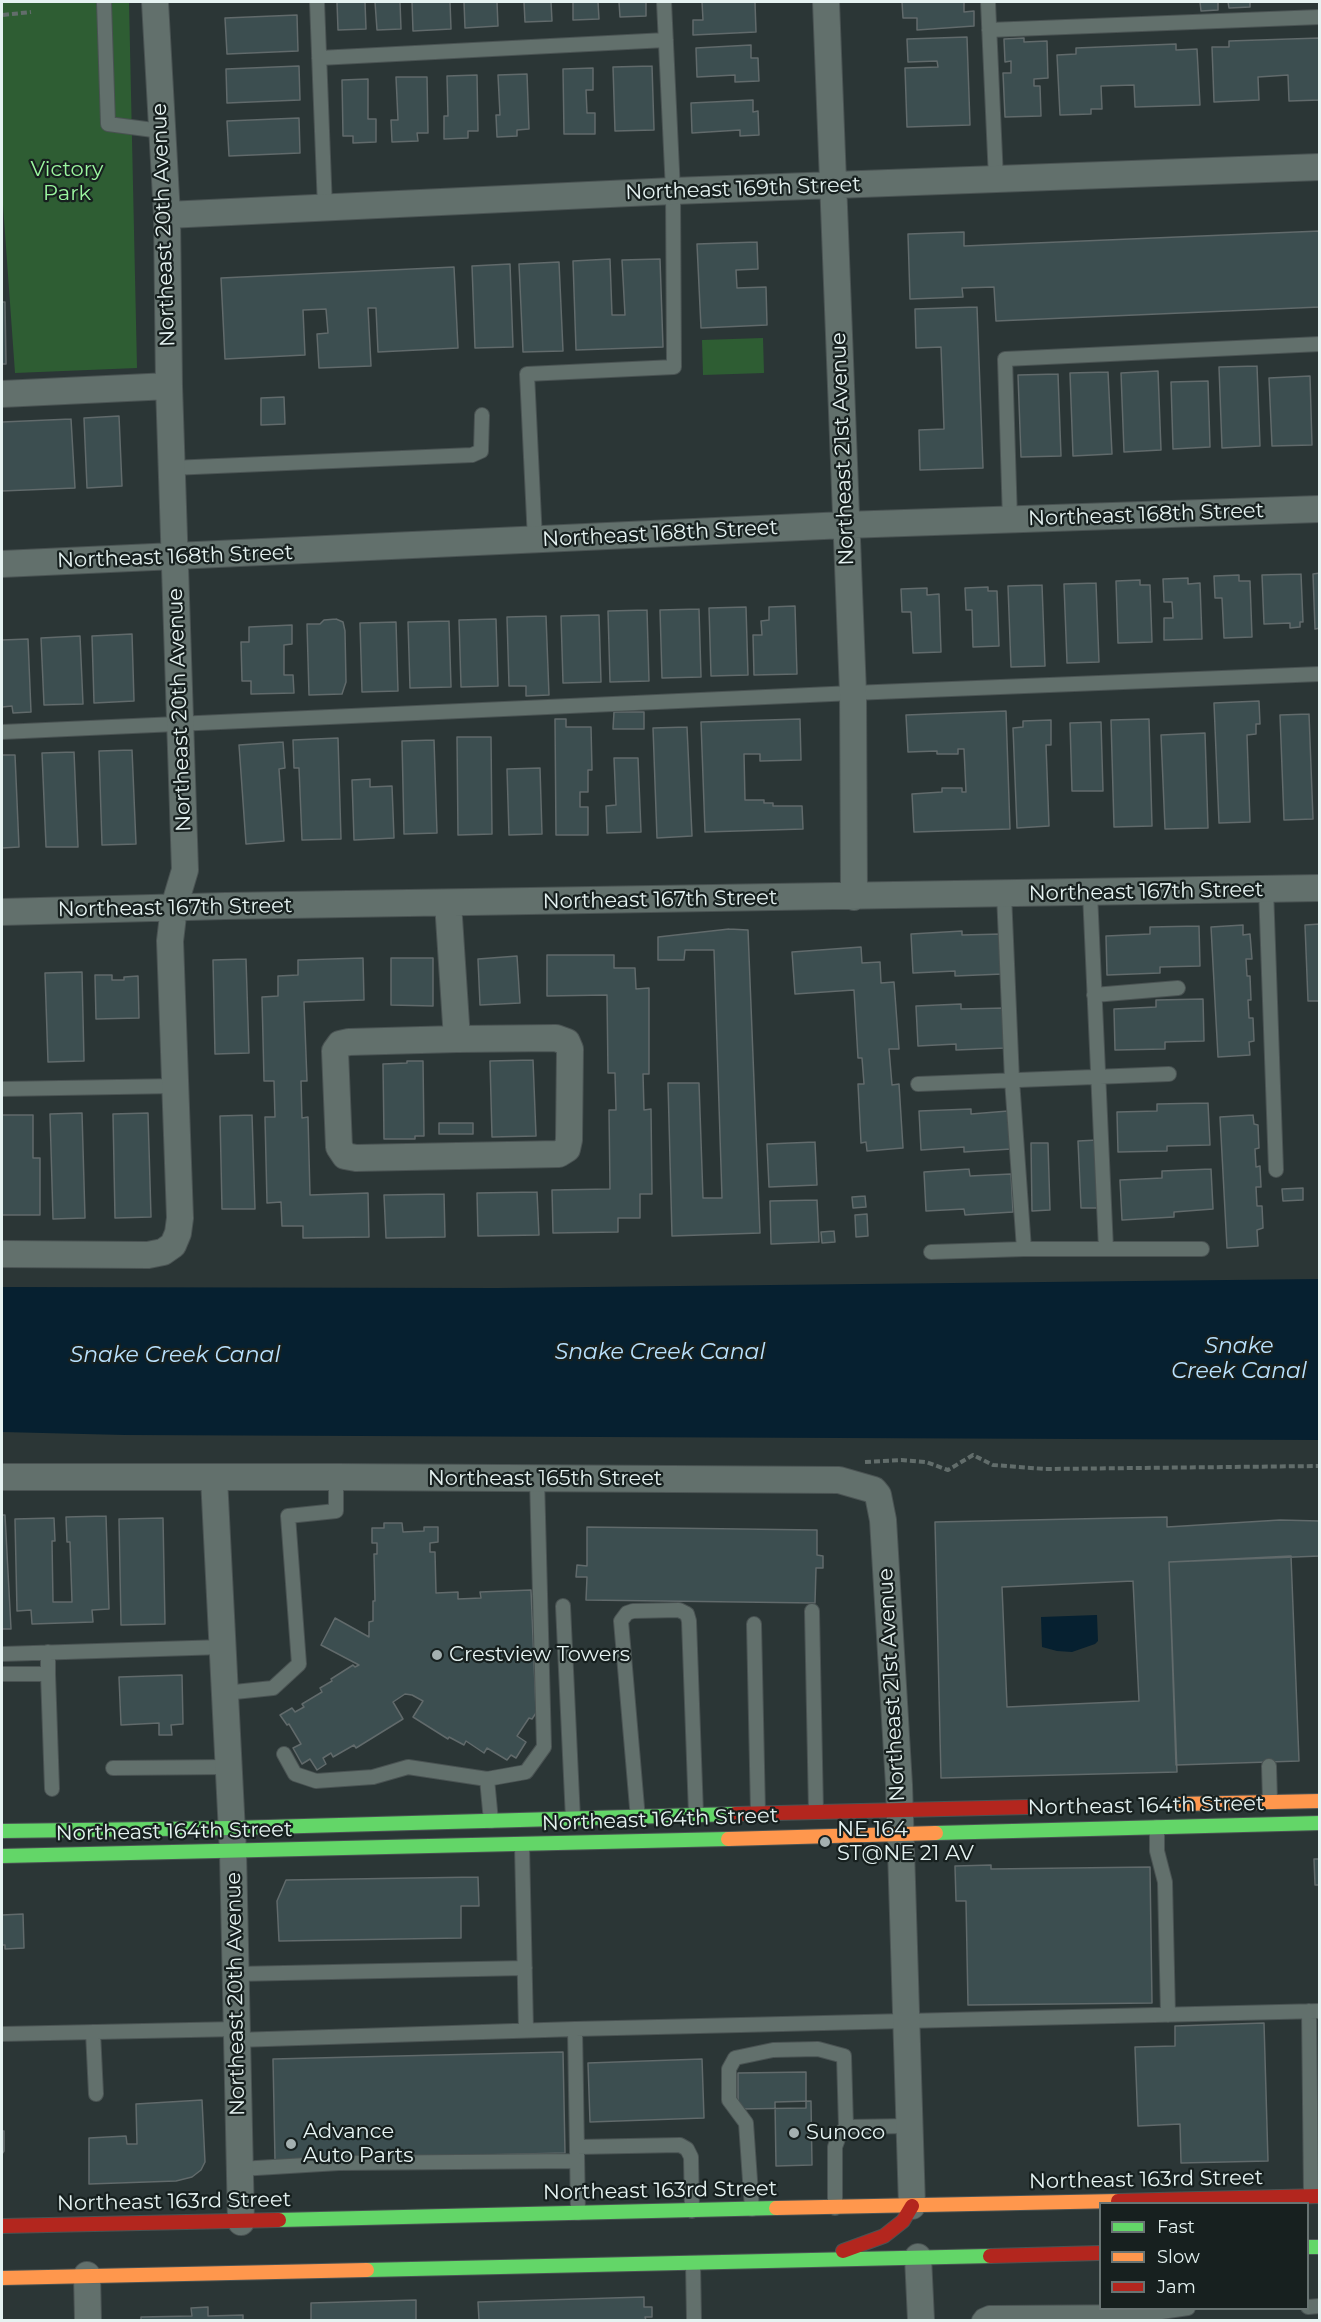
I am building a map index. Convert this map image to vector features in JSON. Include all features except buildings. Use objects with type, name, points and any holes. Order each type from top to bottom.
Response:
[{"type":"main road","name":"Northeast 164th Street","points":[[1166,1804],[1320,1801]]},
{"type":"main road","name":"Northeast 164th Street","points":[[2,1831],[233,1840],[522,1845],[694,1839],[1039,1807]]},
{"type":"main road","name":"Northeast 164th Street","points":[[2,1856],[185,1851],[233,1840],[491,1821],[758,1813],[816,1812],[900,1821],[1156,1827],[1320,1823]]},
{"type":"main road","name":"Northeast 163rd Street","points":[[2,2226],[237,2228],[578,2214],[1315,2196]]},
{"type":"main road","points":[[963,2218],[995,2204]]},
{"type":"main road","points":[[822,2259],[884,2236],[903,2221],[912,2206]]},
{"type":"main road","points":[[2,2278],[822,2259],[921,2252],[1099,2253]]},
{"type":"main road","points":[[161,2274],[191,2261]]},
{"type":"street","name":"Northeast 20th Avenue","points":[[2,1254],[148,1255],[163,1252],[173,1245],[178,1233],[180,1218],[171,941],[174,907],[185,870],[171,468],[166,215],[155,2]]},
{"type":"street","name":"Northeast 21st Avenue","points":[[826,2],[853,693],[854,897]]},
{"type":"street","name":"Northeast 169th Street","points":[[166,215],[673,191],[1320,167]]},
{"type":"street","points":[[2,394],[169,386]]},
{"type":"street","name":"Northeast 168th Street","points":[[2,564],[174,558],[845,525],[1320,509]]},
{"type":"street","name":"Northeast 167th Street","points":[[2,912],[174,907],[1320,888]]},
{"type":"street","points":[[448,903],[457,1039]]},
{"type":"street","points":[[555,1038],[567,1042],[570,1048],[567,1149],[559,1154],[356,1158],[345,1156],[339,1147],[335,1052],[339,1044],[457,1039],[555,1038]]},
{"type":"street","name":"Northeast 165th Street","points":[[2,1478],[839,1480],[874,1490]]},
{"type":"street","name":"Northeast 20th Avenue","points":[[214,1478],[233,1840],[240,2169],[237,2228]]},
{"type":"street","name":"Northeast 21st Avenue","points":[[874,1490],[878,1495],[883,1520],[900,1821],[912,2206]]},
{"type":"street","points":[[921,2252],[921,2320]]},
{"type":"street","points":[[87,2276],[88,2320]]},
{"type":"lane","points":[[104,2],[108,124],[160,131]]},
{"type":"lane","points":[[317,2],[325,208]]},
{"type":"lane","points":[[535,540],[527,374],[674,367],[673,191],[664,2]]},
{"type":"lane","points":[[987,2],[996,179]]},
{"type":"lane","points":[[989,30],[1320,17]]},
{"type":"lane","points":[[319,58],[666,40]]},
{"type":"lane","points":[[1010,520],[1005,359],[1320,344]]},
{"type":"lane","points":[[171,468],[472,455],[481,451],[482,415]]},
{"type":"lane","points":[[2,732],[1320,674]]},
{"type":"lane","points":[[1266,889],[1276,1170]]},
{"type":"lane","points":[[1090,893],[1106,1249]]},
{"type":"lane","points":[[1004,894],[1012,1080],[1024,1249]]},
{"type":"lane","points":[[1094,995],[1178,988]]},
{"type":"lane","points":[[918,1084],[1169,1074]]},
{"type":"lane","points":[[2,1089],[176,1086]]},
{"type":"lane","points":[[931,1252],[1024,1249],[1202,1249]]},
{"type":"lane","points":[[225,1694],[273,1688],[298,1664],[288,1516],[336,1511],[336,1477]]},
{"type":"lane","points":[[284,1754],[295,1774],[316,1781],[373,1777],[408,1767],[487,1779],[526,1772],[544,1747],[537,1479]]},
{"type":"lane","points":[[563,1606],[573,1819]]},
{"type":"lane","points":[[642,1841],[637,1817],[621,1621],[627,1613],[679,1610],[687,1614],[689,1621],[696,1815],[694,1839]]},
{"type":"lane","points":[[812,1611],[816,1812]]},
{"type":"lane","points":[[754,1624],[758,1813]]},
{"type":"lane","points":[[2,1654],[223,1647]]},
{"type":"lane","points":[[48,1652],[52,1789]]},
{"type":"lane","points":[[2,1674],[48,1674]]},
{"type":"lane","points":[[1269,1766],[1270,1801]]},
{"type":"lane","points":[[113,1768],[229,1767]]},
{"type":"lane","points":[[487,1779],[491,1821]]},
{"type":"lane","points":[[1156,1827],[1157,1851],[1165,1882],[1168,2015]]},
{"type":"lane","points":[[522,1845],[526,2030]]},
{"type":"lane","points":[[236,1974],[525,1968]]},
{"type":"lane","points":[[2,2034],[526,2030],[1314,2011],[1315,2196]]},
{"type":"lane","points":[[575,2029],[578,2214]]},
{"type":"lane","points":[[93,2032],[96,2094]]},
{"type":"lane","points":[[752,2210],[746,2123],[729,2100],[729,2070],[735,2058],[774,2050],[819,2049],[844,2056],[846,2127],[835,2147],[835,2208]]},
{"type":"lane","points":[[846,2127],[910,2126]]},
{"type":"lane","points":[[240,2169],[577,2154],[680,2145],[687,2149],[692,2157],[692,2211]]},
{"type":"lane","points":[[693,2262],[694,2320]]},
{"type":"lane","points":[[979,2320],[988,2313],[1174,2310]]},
{"type":"path","points":[[3,15],[31,12]]},
{"type":"path","points":[[858,1462],[918,1461],[948,1470],[973,1455],[993,1465],[1045,1469],[1320,1466]]},
{"type":"green space","name":"Victory Park","points":[[2,2],[129,2],[137,368],[15,373],[2,191]]},
{"type":"green space","points":[[763,338],[764,373],[703,375],[702,340]]},
{"type":"water","name":"Snake Creek Canal","points":[[1319,1279],[1319,1440],[125,1435],[2,1432],[2,1287],[498,1288]]},
{"type":"water","points":[[1097,1615],[1098,1641],[1095,1644],[1072,1652],[1042,1647],[1041,1617]]},
{"type":"traffic: fast","points":[[2,1831],[232,1828],[735,1814]]},
{"type":"traffic: fast","points":[[936,1833],[1320,1823]]},
{"type":"traffic: fast","points":[[2,1856],[728,1839]]},
{"type":"traffic: fast","points":[[279,2220],[776,2208]]},
{"type":"traffic: fast","points":[[1309,2247],[1320,2247]]},
{"type":"traffic: fast","points":[[367,2270],[990,2256]]},
{"type":"traffic: slow","points":[[1179,1804],[1320,1801]]},
{"type":"traffic: slow","points":[[728,1839],[936,1833]]},
{"type":"traffic: slow","points":[[776,2208],[1118,2201]]},
{"type":"traffic: slow","points":[[2,2278],[367,2270]]},
{"type":"traffic: jam","points":[[735,1814],[1028,1807]]},
{"type":"traffic: jam","points":[[1118,2201],[1320,2196]]},
{"type":"traffic: jam","points":[[843,2251],[884,2236],[903,2221],[912,2206]]},
{"type":"traffic: jam","points":[[2,2226],[279,2220]]},
{"type":"traffic: jam","points":[[990,2256],[1099,2253]]},
{"type":"place","name":"Crestview Towers","points":[[437,1655]]},
{"type":"place","name":"NE 164 ST@NE 21 AV","points":[[825,1842]]},
{"type":"place","name":"Sunoco","points":[[794,2133]]},
{"type":"place","name":"Advance Auto Parts","points":[[291,2144]]}]
